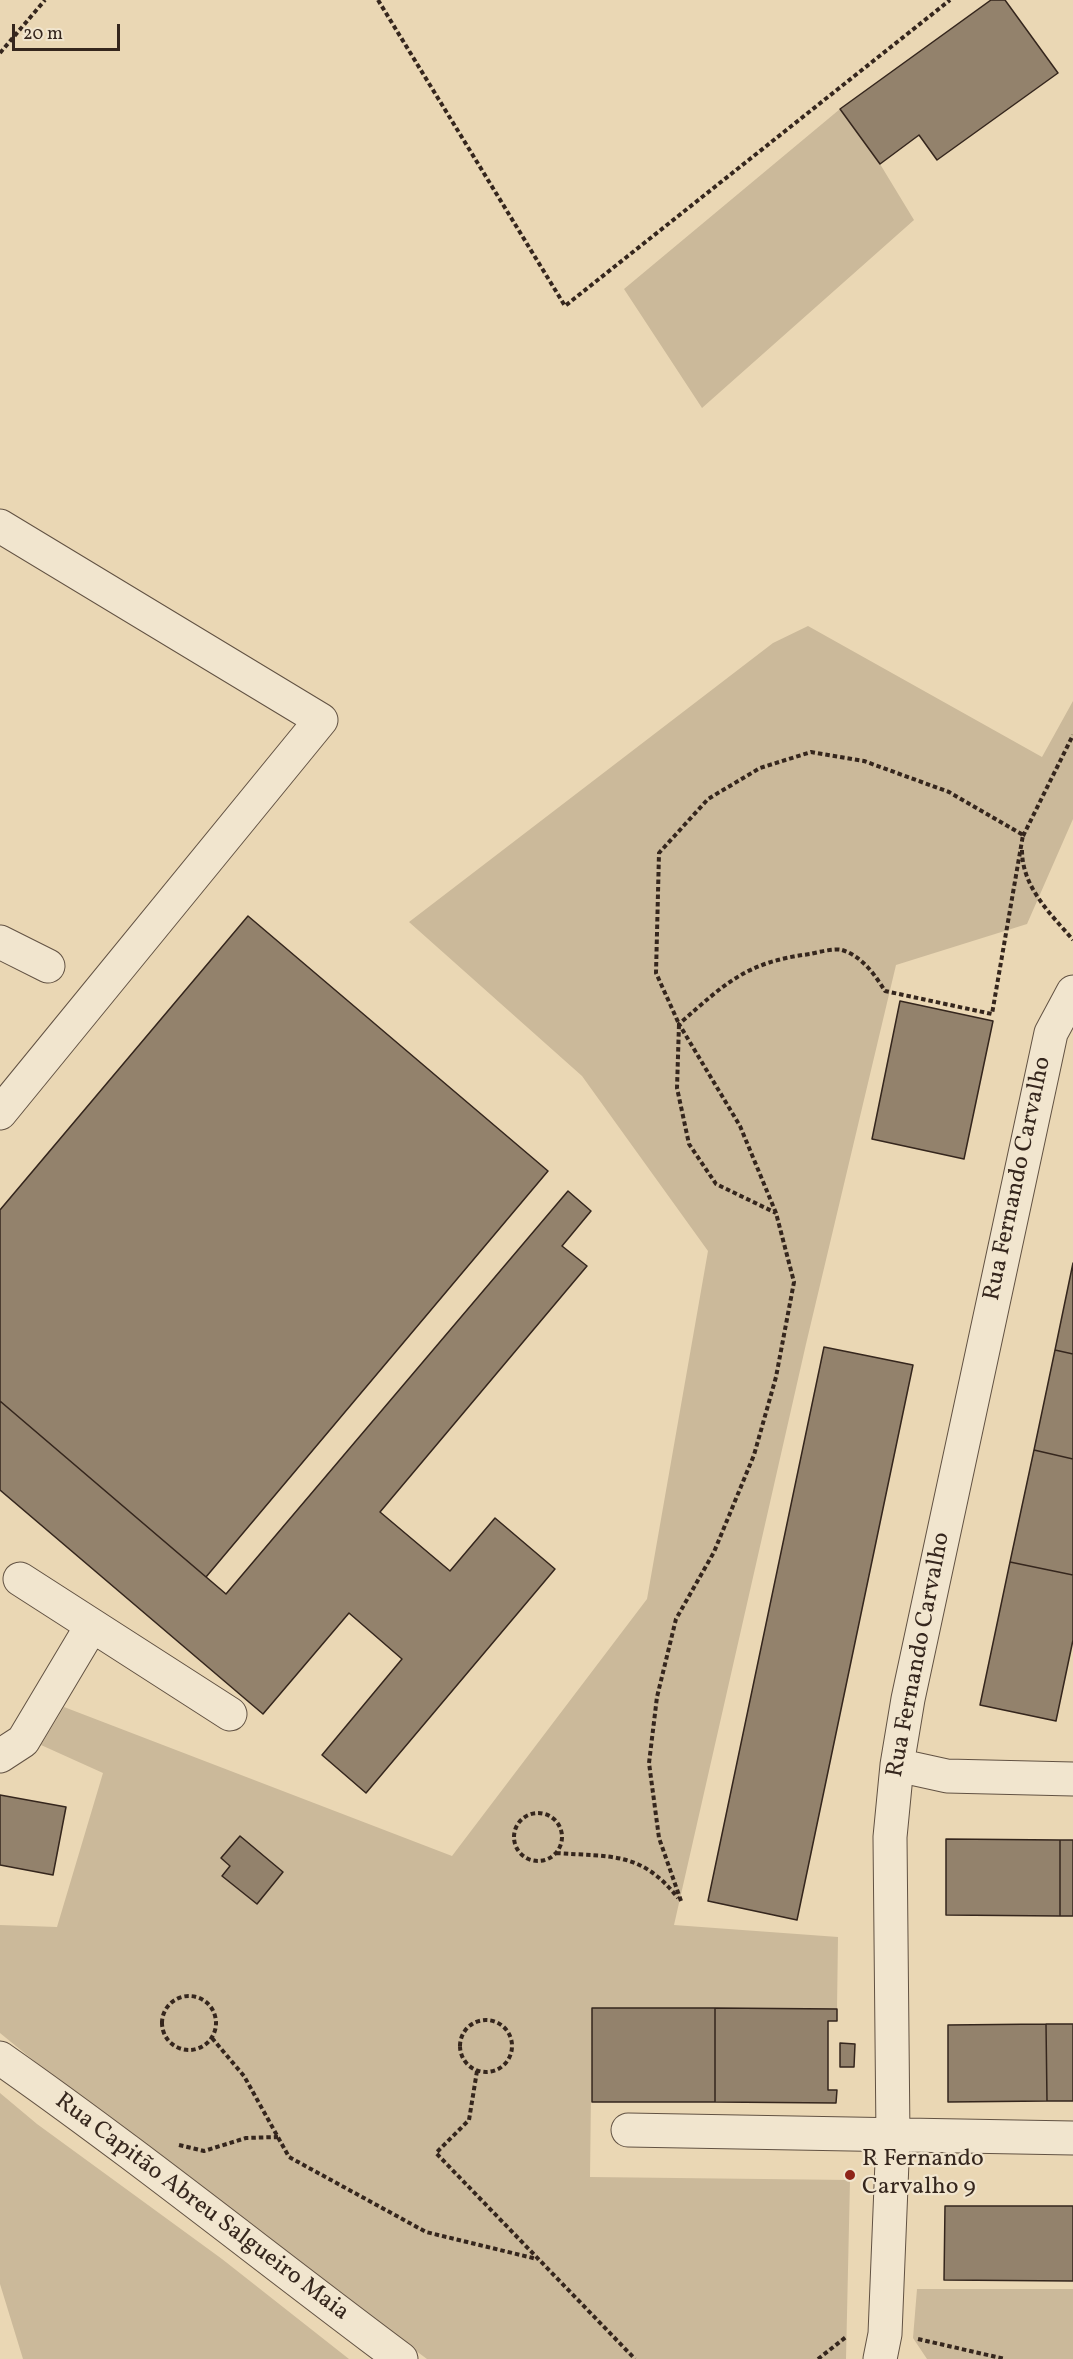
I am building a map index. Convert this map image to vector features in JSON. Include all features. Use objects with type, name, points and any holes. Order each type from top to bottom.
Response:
[{"type":"street","points":[[0,526],[321,720],[0,1113]]},
{"type":"street","points":[[0,942],[48,966]]},
{"type":"street","name":"Rua Fernando Carvalho","points":[[894,2347],[890,1837],[897,1765],[908,1699],[1051,1033],[1073,992]]},
{"type":"street","points":[[20,1580],[230,1714]]},
{"type":"street","points":[[0,1756],[23,1741],[91,1627]]},
{"type":"street","points":[[897,1765],[946,1776],[1073,1779]]},
{"type":"street","name":"Rua Capitão Abreu Salgueiro Maia","points":[[0,2058],[88,2120],[401,2359]]},
{"type":"street","points":[[627,2130],[893,2137],[1073,2138]]},
{"type":"path","points":[[0,53],[45,0]]},
{"type":"path","points":[[378,0],[565,306],[950,0]]},
{"type":"path","points":[[776,1213],[716,1184],[689,1144],[677,1088],[679,1024],[730,979],[762,964],[793,956],[842,950],[870,967],[885,991],[992,1014],[1023,835],[1073,735]]},
{"type":"path","points":[[556,1853],[560,1846],[561,1832],[552,1818],[536,1813],[518,1823],[514,1830],[514,1842],[523,1856],[541,1861],[556,1853],[624,1858],[651,1868],[681,1900],[659,1838],[649,1763],[657,1696],[676,1619],[714,1552],[754,1455],[776,1377],[794,1282],[776,1213],[740,1126],[679,1024],[656,973],[659,853],[708,799],[760,768],[811,752],[864,761],[949,792],[1023,835]]},
{"type":"path","points":[[1023,835],[1022,868],[1038,899],[1073,940]]},
{"type":"path","points":[[185,1996],[204,2000],[214,2011],[216,2020],[212,2038],[197,2049],[183,2050],[174,2046],[164,2034],[162,2025],[168,2007],[185,1996]]},
{"type":"path","points":[[492,2020],[506,2029],[512,2045],[511,2055],[495,2071],[477,2071],[469,2066],[460,2053],[462,2035],[474,2023],[492,2020]]},
{"type":"path","points":[[212,2038],[244,2076],[289,2157],[426,2232],[537,2259]]},
{"type":"path","points":[[477,2071],[469,2120],[436,2153],[635,2359]]},
{"type":"path","points":[[176,2144],[204,2151],[246,2138],[278,2137]]},
{"type":"path","points":[[818,2359],[846,2337]]},
{"type":"path","points":[[894,2347],[1005,2359]]},
{"type":"shaded area","points":[[840,109],[880,164],[914,220],[702,408],[624,289]]},
{"type":"shaded area","points":[[808,626],[1042,757],[1073,701],[1073,819],[1027,924],[896,965],[806,1344],[674,1925],[838,1937],[837,2009],[592,2008],[590,2177],[850,2180],[846,2359],[427,2359],[116,2128],[0,2033],[0,1925],[57,1927],[103,1773],[41,1745],[64,1707],[452,1856],[647,1599],[708,1251],[582,1076],[409,922],[773,643]]},
{"type":"shaded area","points":[[0,2093],[37,2124],[222,2259],[349,2359],[23,2359],[0,2284]]},
{"type":"shaded area","points":[[917,2289],[1073,2289],[1073,2359],[927,2359],[913,2338]]},
{"type":"building","points":[[991,0],[1005,0],[1058,73],[937,160],[919,135],[880,164],[840,109]]},
{"type":"building","points":[[248,916],[548,1171],[206,1577],[0,1401],[0,1210]]},
{"type":"building","points":[[900,1001],[993,1021],[964,1159],[872,1139]]},
{"type":"building","points":[[568,1191],[591,1211],[562,1246],[587,1266],[380,1512],[450,1571],[495,1518],[555,1569],[366,1793],[322,1755],[402,1659],[349,1613],[263,1714],[0,1490],[0,1401],[226,1594]]},
{"type":"building","points":[[1073,1263],[1073,1354],[1055,1350]]},
{"type":"building","points":[[824,1347],[913,1365],[797,1920],[708,1901]]},
{"type":"building","points":[[1055,1350],[1073,1354],[1073,1459],[1034,1450]]},
{"type":"building","points":[[1034,1450],[1073,1459],[1073,1575],[1010,1562]]},
{"type":"building","points":[[1010,1562],[1073,1575],[1073,1640],[1056,1721],[980,1705]]},
{"type":"building","points":[[0,1795],[66,1807],[53,1875],[0,1865]]},
{"type":"building","points":[[240,1836],[283,1872],[257,1904],[222,1876],[230,1866],[221,1858]]},
{"type":"building","points":[[946,1839],[1060,1840],[1060,1916],[946,1915]]},
{"type":"building","points":[[1060,1840],[1073,1840],[1073,1916],[1060,1916]]},
{"type":"building","points":[[592,2008],[715,2008],[715,2102],[592,2102]]},
{"type":"building","points":[[715,2008],[837,2009],[837,2021],[828,2021],[828,2090],[837,2090],[836,2103],[715,2102]]},
{"type":"building","points":[[1046,2024],[1073,2024],[1073,2101],[1047,2101]]},
{"type":"building","points":[[1046,2024],[1047,2101],[948,2102],[948,2025]]},
{"type":"building","points":[[840,2043],[855,2044],[854,2067],[840,2067]]},
{"type":"building","points":[[945,2206],[1073,2206],[1073,2281],[944,2280]]},
{"type":"place","name":"R Fernando Carvalho 9","points":[[850,2175]]}]
